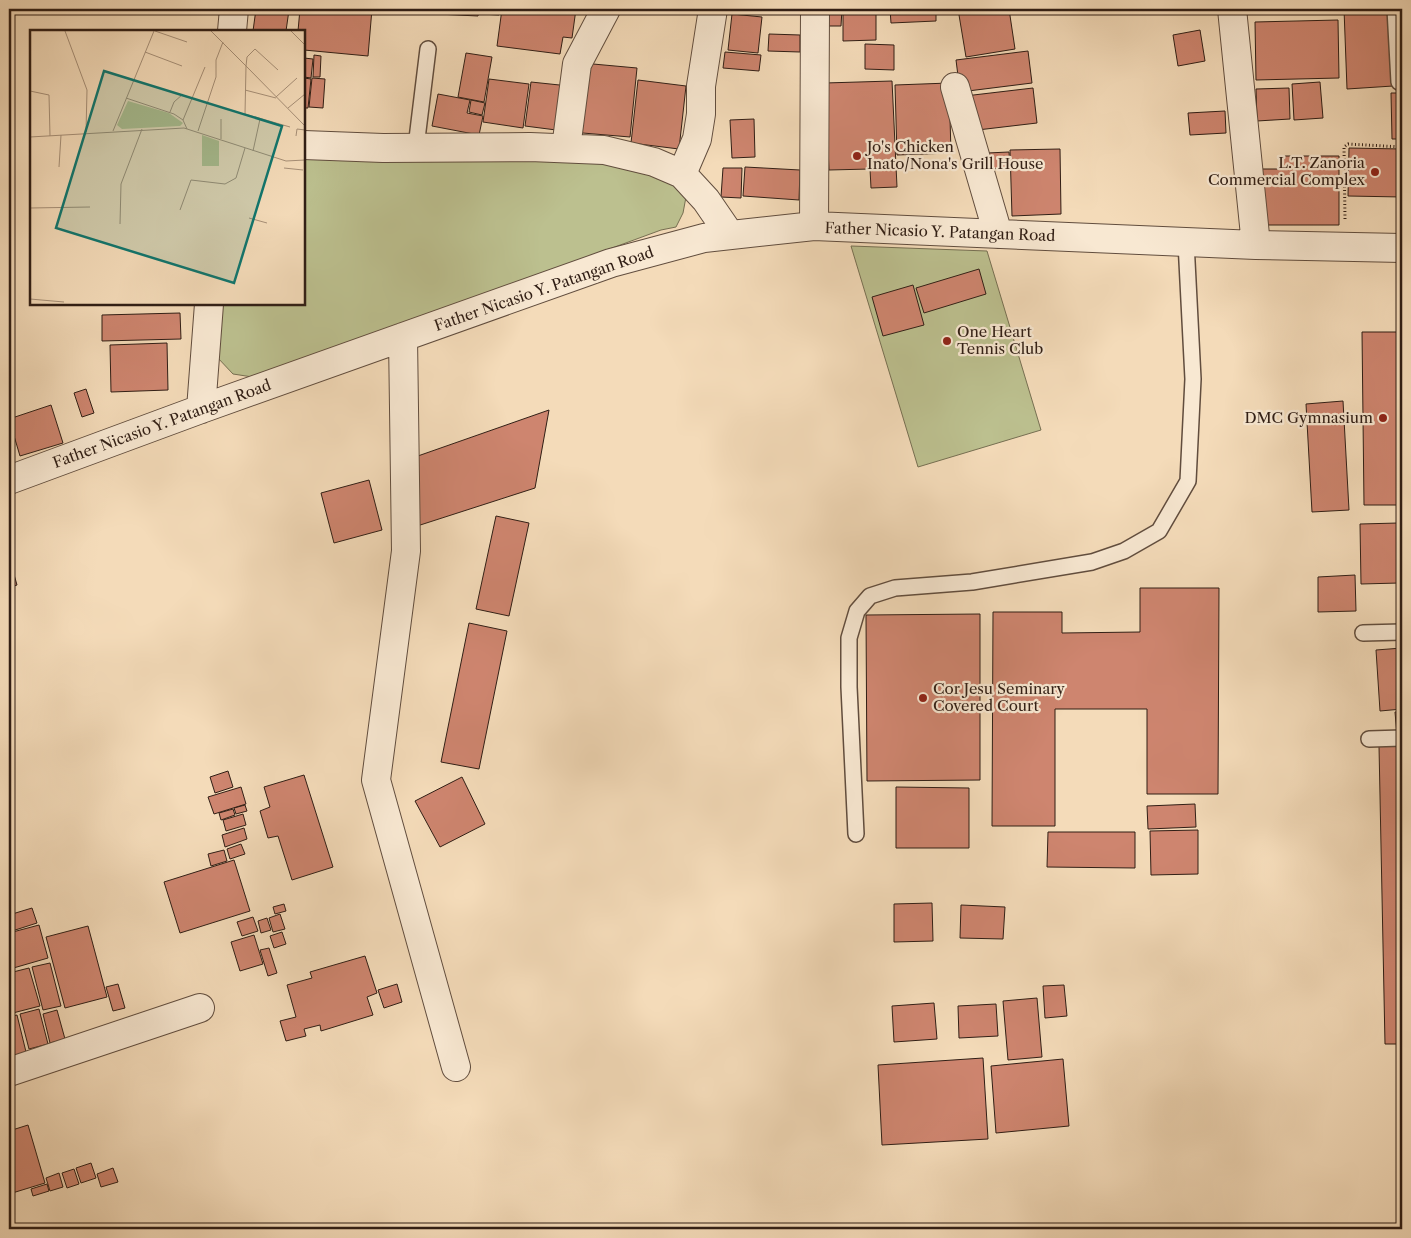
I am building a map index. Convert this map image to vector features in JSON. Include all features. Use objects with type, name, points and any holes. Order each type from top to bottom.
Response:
[{"type":"street","points":[[232,30],[234,9]]},
{"type":"street","points":[[566,148],[577,64],[606,9]]},
{"type":"street","points":[[682,174],[697,138],[701,114],[701,86],[713,9]]},
{"type":"street","points":[[814,226],[815,9]]},
{"type":"street","points":[[1232,9],[1256,245]]},
{"type":"street","points":[[955,87],[998,234]]},
{"type":"street","points":[[305,145],[604,150],[654,162],[682,174],[706,200],[730,235]]},
{"type":"street","name":"Father Nicasio Y. Patangan Road","points":[[9,480],[200,409],[611,263],[704,238],[814,226],[1256,245],[1402,248]]},
{"type":"street","points":[[200,409],[209,305]]},
{"type":"street","points":[[403,337],[406,551],[376,780],[456,1067]]},
{"type":"street","points":[[9,1072],[200,1008]]},
{"type":"lane","points":[[1395,9],[1399,82]]},
{"type":"lane","points":[[416,147],[428,49]]},
{"type":"lane","points":[[856,834],[849,687],[849,638],[857,611],[870,596],[894,588],[972,582],[1092,562],[1124,551],[1159,531],[1188,481],[1193,379],[1186,242]]},
{"type":"lane","points":[[1363,633],[1402,632]]},
{"type":"lane","points":[[1370,739],[1402,738]]},
{"type":"path","points":[[1345,247],[1344,147],[1348,144],[1402,147]]},
{"type":"green space","points":[[305,156],[472,158],[625,164],[670,180],[686,197],[683,213],[676,227],[661,230],[259,378],[233,374],[217,357],[218,305],[305,305]]},
{"type":"green space","name":"One Heart Tennis Club","points":[[851,246],[987,251],[1041,430],[918,467]]},
{"type":"building","points":[[256,9],[289,10],[286,30],[253,30]]},
{"type":"building","points":[[300,9],[372,9],[368,56],[305,50],[305,30],[298,30]]},
{"type":"building","points":[[376,9],[479,9],[478,16],[376,11]]},
{"type":"building","points":[[480,9],[499,9],[499,15],[480,14]]},
{"type":"building","points":[[502,9],[576,9],[572,38],[563,37],[560,54],[497,46]]},
{"type":"building","points":[[828,9],[842,9],[841,26],[827,26]]},
{"type":"building","points":[[843,9],[876,9],[876,40],[843,41]]},
{"type":"building","points":[[890,9],[936,9],[936,21],[891,23]]},
{"type":"building","points":[[958,9],[1009,9],[1015,49],[966,57]]},
{"type":"building","points":[[1344,9],[1390,9],[1393,86],[1347,89]]},
{"type":"building","points":[[732,14],[762,17],[758,53],[728,50]]},
{"type":"building","points":[[1338,20],[1339,78],[1256,80],[1255,22]]},
{"type":"building","points":[[1200,30],[1205,61],[1178,66],[1173,35]]},
{"type":"building","points":[[769,34],[800,35],[800,52],[768,51]]},
{"type":"building","points":[[865,44],[894,45],[894,70],[865,69]]},
{"type":"building","points":[[1028,51],[1032,83],[960,92],[956,60]]},
{"type":"building","points":[[725,52],[761,55],[759,71],[723,68]]},
{"type":"building","points":[[466,53],[492,57],[484,102],[458,97]]},
{"type":"building","points":[[314,55],[321,56],[320,77],[313,77]]},
{"type":"building","points":[[305,58],[313,59],[311,78],[305,77]]},
{"type":"building","points":[[582,63],[637,68],[630,137],[571,132]]},
{"type":"building","points":[[305,78],[311,79],[308,108],[305,108]]},
{"type":"building","points":[[312,78],[325,79],[323,108],[309,107]]},
{"type":"building","points":[[489,79],[529,84],[523,128],[483,122]]},
{"type":"building","points":[[638,80],[686,86],[679,149],[631,143]]},
{"type":"building","points":[[892,81],[897,187],[871,188],[870,169],[829,170],[825,83]]},
{"type":"building","points":[[531,82],[569,86],[564,131],[525,126]]},
{"type":"building","points":[[1320,82],[1323,118],[1294,120],[1292,84]]},
{"type":"building","points":[[949,83],[951,153],[897,155],[895,85]]},
{"type":"building","points":[[1033,88],[1037,123],[969,131],[965,96]]},
{"type":"building","points":[[1289,88],[1290,119],[1257,121],[1256,89]]},
{"type":"building","points":[[1391,93],[1402,93],[1402,139],[1392,139]]},
{"type":"building","points":[[438,94],[470,100],[467,113],[483,116],[479,135],[432,126]]},
{"type":"building","points":[[471,100],[485,103],[482,115],[469,112]]},
{"type":"building","points":[[1225,111],[1226,133],[1190,135],[1188,113]]},
{"type":"building","points":[[754,119],[755,157],[732,158],[730,120]]},
{"type":"building","name":"L.T. Zanoria Commercial Complex","points":[[1349,148],[1402,149],[1402,197],[1348,196]]},
{"type":"building","points":[[1060,149],[1061,214],[1012,216],[1010,150]]},
{"type":"building","points":[[1009,152],[1010,168],[987,169],[987,153]]},
{"type":"building","points":[[1282,156],[1339,156],[1339,225],[1256,225],[1256,169],[1282,169]]},
{"type":"building","points":[[745,167],[800,170],[799,200],[743,196]]},
{"type":"building","points":[[723,168],[742,168],[741,198],[721,197]]},
{"type":"building","points":[[979,269],[986,294],[924,313],[916,288]]},
{"type":"building","points":[[913,285],[924,325],[883,336],[872,297]]},
{"type":"building","points":[[180,313],[181,339],[102,341],[102,315]]},
{"type":"building","name":"DMC Gymnasium","points":[[1362,332],[1402,332],[1402,505],[1364,505]]},
{"type":"building","points":[[167,343],[168,390],[111,392],[110,345]]},
{"type":"building","points":[[86,389],[94,413],[82,417],[74,393]]},
{"type":"building","points":[[1343,401],[1349,510],[1312,512],[1306,404]]},
{"type":"building","points":[[51,405],[63,443],[20,456],[9,419]]},
{"type":"building","points":[[549,410],[535,488],[414,527],[415,457]]},
{"type":"building","points":[[369,480],[382,530],[334,543],[321,493]]},
{"type":"building","points":[[496,516],[529,523],[509,616],[476,609]]},
{"type":"building","points":[[1398,523],[1399,583],[1361,584],[1360,524]]},
{"type":"building","points":[[1399,528],[1402,528],[1402,584],[1400,584]]},
{"type":"building","points":[[13,571],[17,585],[9,588],[9,573]]},
{"type":"building","points":[[1355,575],[1356,611],[1318,612],[1318,577]]},
{"type":"building","points":[[1140,588],[1219,588],[1218,794],[1147,794],[1147,709],[1055,709],[1055,826],[992,826],[993,612],[1062,612],[1062,633],[1140,632]]},
{"type":"building","name":"Cor Jesu Seminary Covered Court","points":[[980,614],[980,780],[867,781],[866,615]]},
{"type":"building","points":[[469,623],[507,631],[479,769],[441,762]]},
{"type":"building","points":[[1402,648],[1402,709],[1380,711],[1376,650]]},
{"type":"building","points":[[1395,712],[1402,712],[1402,735],[1397,735]]},
{"type":"building","points":[[1379,746],[1402,746],[1402,1044],[1385,1044]]},
{"type":"building","points":[[228,771],[233,787],[215,793],[210,777]]},
{"type":"building","points":[[304,775],[333,867],[292,880],[278,836],[268,838],[260,811],[270,807],[264,787]]},
{"type":"building","points":[[462,777],[485,824],[440,847],[415,801]]},
{"type":"building","points":[[241,787],[246,804],[214,814],[208,797]]},
{"type":"building","points":[[896,787],[969,788],[969,848],[896,848]]},
{"type":"building","points":[[1195,804],[1196,827],[1148,829],[1147,806]]},
{"type":"building","points":[[245,805],[247,811],[236,814],[234,808]]},
{"type":"building","points":[[233,809],[235,815],[221,820],[219,813]]},
{"type":"building","points":[[243,814],[246,825],[226,831],[223,820]]},
{"type":"building","points":[[244,828],[247,839],[225,847],[222,835]]},
{"type":"building","points":[[1198,830],[1198,874],[1151,875],[1150,831]]},
{"type":"building","points":[[1048,832],[1135,832],[1135,868],[1047,867]]},
{"type":"building","points":[[241,844],[245,854],[230,859],[227,849]]},
{"type":"building","points":[[224,850],[227,861],[211,866],[208,854]]},
{"type":"building","points":[[234,860],[250,911],[180,933],[164,882]]},
{"type":"building","points":[[932,903],[933,941],[894,942],[894,904]]},
{"type":"building","points":[[284,904],[286,911],[275,914],[273,907]]},
{"type":"building","points":[[961,905],[1005,907],[1003,939],[960,938]]},
{"type":"building","points":[[32,908],[37,923],[9,932],[9,915]]},
{"type":"building","points":[[280,914],[285,929],[273,932],[269,918]]},
{"type":"building","points":[[253,917],[258,931],[242,936],[237,922]]},
{"type":"building","points":[[267,918],[271,930],[261,933],[258,921]]},
{"type":"building","points":[[39,925],[48,958],[10,969],[9,933]]},
{"type":"building","points":[[88,926],[107,997],[65,1008],[46,937]]},
{"type":"building","points":[[282,932],[286,944],[274,948],[270,936]]},
{"type":"building","points":[[254,935],[263,964],[240,971],[231,942]]},
{"type":"building","points":[[269,948],[277,973],[268,976],[260,950]]},
{"type":"building","points":[[365,956],[377,993],[367,997],[373,1015],[321,1031],[320,1025],[304,1029],[306,1036],[286,1041],[280,1021],[296,1017],[287,985],[312,978],[310,972]]},
{"type":"building","points":[[50,963],[61,1006],[43,1010],[32,967]]},
{"type":"building","points":[[29,968],[40,1006],[9,1014],[9,973]]},
{"type":"building","points":[[118,984],[125,1008],[113,1011],[106,987]]},
{"type":"building","points":[[397,984],[402,1002],[384,1008],[378,990]]},
{"type":"building","points":[[1064,985],[1067,1016],[1045,1018],[1043,986]]},
{"type":"building","points":[[1037,998],[1042,1057],[1008,1060],[1003,1001]]},
{"type":"building","points":[[934,1003],[937,1039],[894,1042],[892,1006]]},
{"type":"building","points":[[996,1004],[998,1036],[959,1038],[958,1006]]},
{"type":"building","points":[[39,1009],[48,1044],[29,1049],[20,1014]]},
{"type":"building","points":[[57,1010],[65,1039],[50,1043],[43,1014]]},
{"type":"building","points":[[17,1015],[27,1056],[9,1061],[9,1017]]},
{"type":"building","points":[[983,1058],[988,1139],[882,1145],[878,1065]]},
{"type":"building","points":[[1063,1059],[1069,1126],[996,1133],[991,1066]]},
{"type":"building","points":[[28,1125],[45,1183],[9,1194],[9,1131]]},
{"type":"building","points":[[91,1163],[96,1178],[81,1183],[76,1168]]},
{"type":"building","points":[[113,1168],[118,1182],[101,1187],[97,1174]]},
{"type":"building","points":[[74,1169],[79,1184],[67,1188],[62,1173]]},
{"type":"building","points":[[59,1173],[63,1187],[50,1191],[46,1178]]},
{"type":"building","points":[[47,1184],[49,1191],[33,1196],[31,1189]]},
{"type":"place","name":"Jo's Chicken Inato/Nona's Grill House","points":[[857,156]]},
{"type":"place","name":"L.T. Zanoria Commercial Complex","points":[[1375,172]]},
{"type":"place","name":"One Heart Tennis Club","points":[[947,341]]},
{"type":"place","name":"DMC Gymnasium","points":[[1383,418]]},
{"type":"place","name":"Cor Jesu Seminary Covered Court","points":[[923,698]]}]
